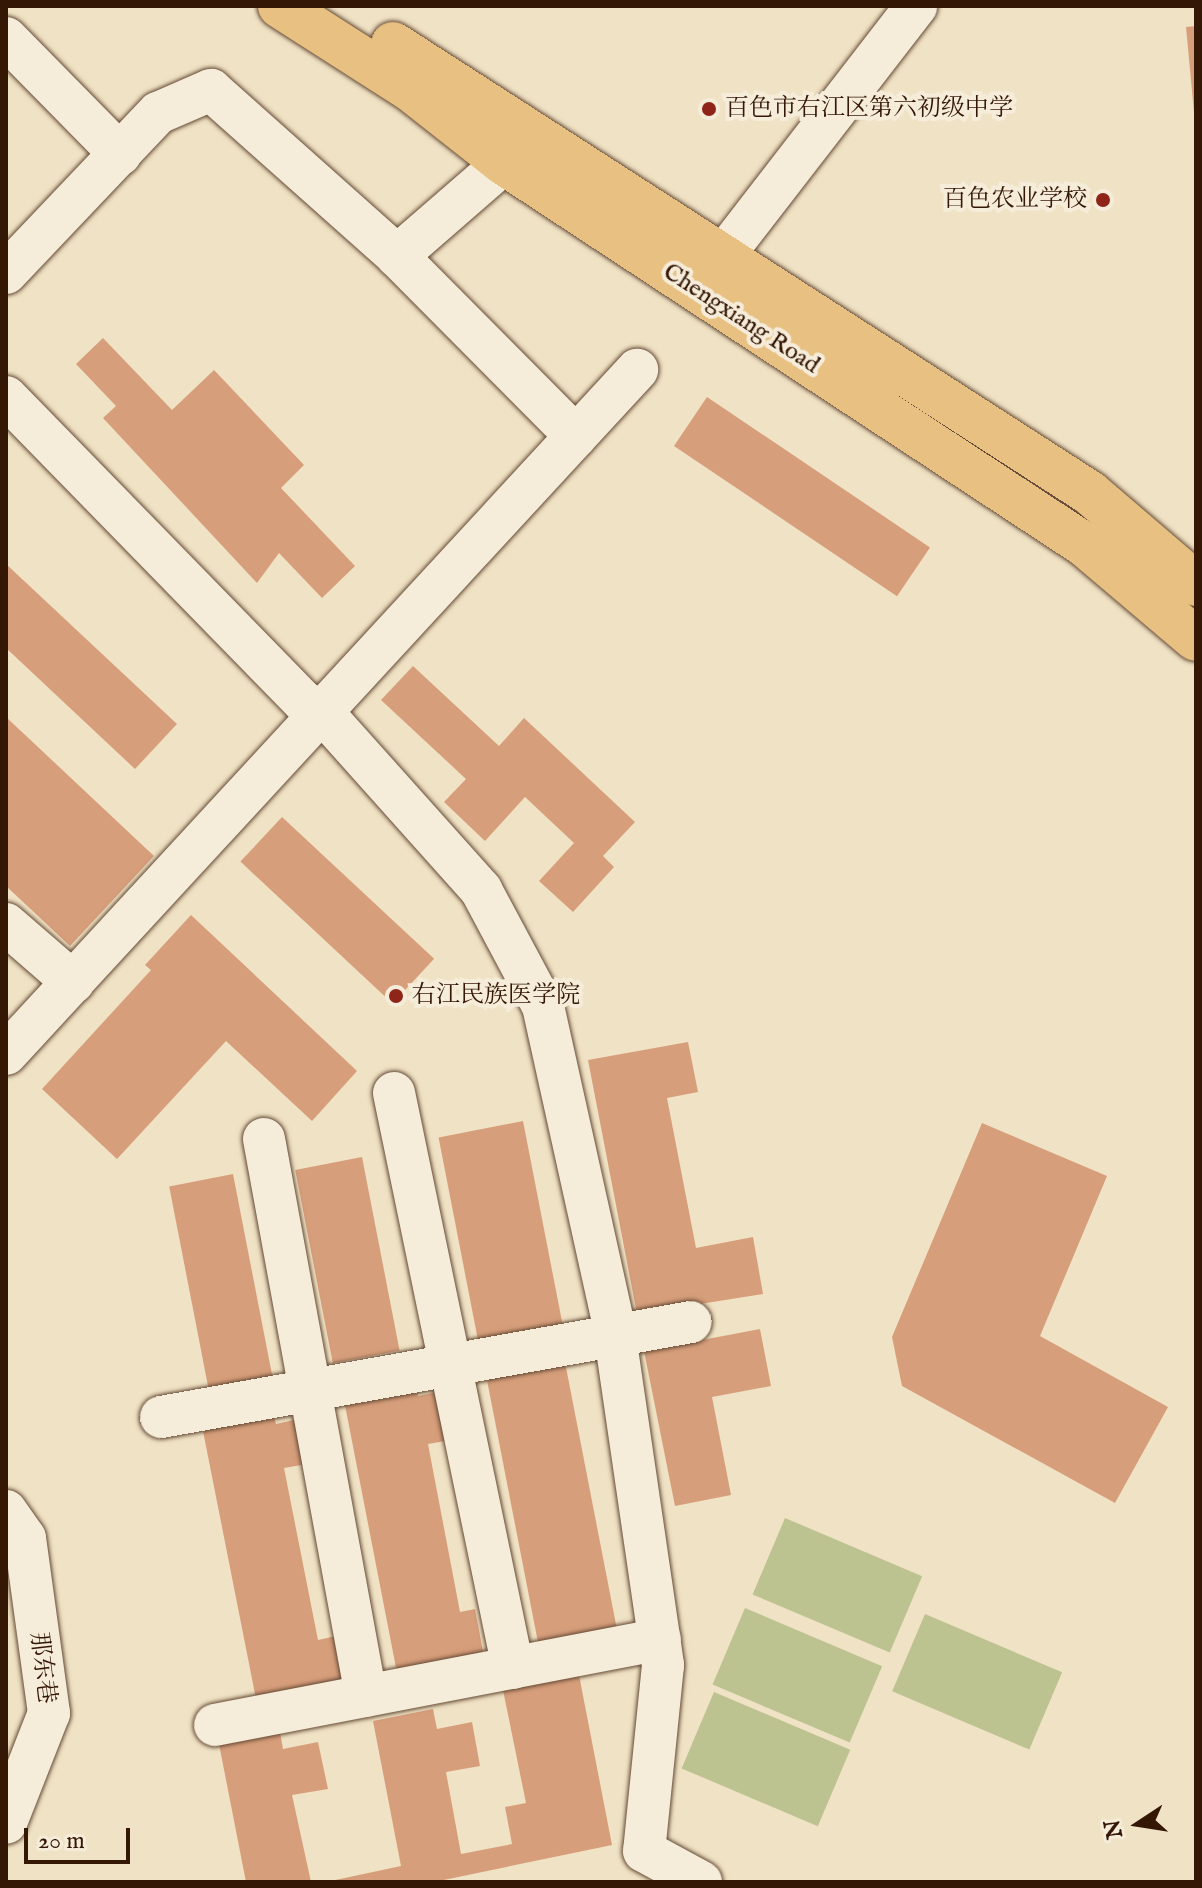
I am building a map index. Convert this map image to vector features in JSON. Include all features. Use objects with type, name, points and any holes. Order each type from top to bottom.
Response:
[{"type":"main road","name":"Chengxiang Road","points":[[280,6],[410,89],[504,163],[1085,545],[1196,639]]},
{"type":"main road","name":"Chengxiang Road","points":[[334,6],[1090,493],[1196,584]]},
{"type":"street","points":[[723,256],[916,6]]},
{"type":"street","points":[[6,38],[120,154]]},
{"type":"street","points":[[6,273],[158,113],[211,90],[397,256],[576,436]]},
{"type":"street","points":[[397,256],[504,163]]},
{"type":"street","points":[[6,1054],[637,370]]},
{"type":"street","points":[[6,397],[304,702],[322,712],[481,890],[543,1006],[615,1336],[660,1639],[663,1665],[644,1851],[701,1882]]},
{"type":"street","points":[[6,924],[73,982]]},
{"type":"street","points":[[394,1093],[513,1668]]},
{"type":"street","points":[[264,1139],[366,1696]]},
{"type":"street","points":[[161,1417],[691,1322]]},
{"type":"street","name":"那东巷","points":[[6,1511],[25,1538],[49,1713],[6,1823]]},
{"type":"street","points":[[215,1725],[660,1639]]},
{"type":"green space","points":[[785,1518],[922,1576],[890,1653],[753,1594]]},
{"type":"green space","points":[[745,1608],[882,1666],[850,1743],[713,1684]]},
{"type":"green space","points":[[925,1614],[1062,1672],[1029,1750],[892,1691]]},
{"type":"green space","points":[[714,1692],[850,1750],[818,1826],[682,1768]]},
{"type":"building","points":[[1196,26],[1196,112],[1194,112],[1186,27]]},
{"type":"building","points":[[103,338],[172,410],[214,370],[304,465],[281,488],[355,566],[322,598],[279,553],[257,583],[103,418],[116,406],[76,364]]},
{"type":"building","points":[[707,397],[930,547],[897,596],[674,446]]},
{"type":"building","points":[[6,564],[177,724],[135,769],[6,648]]},
{"type":"building","points":[[413,666],[499,746],[524,718],[635,822],[603,856],[614,867],[573,912],[539,881],[574,843],[525,797],[485,841],[444,802],[466,779],[381,700]]},
{"type":"building","points":[[6,717],[154,856],[70,946],[6,886]]},
{"type":"building","points":[[282,817],[434,959],[393,1003],[240,862]]},
{"type":"building","points":[[191,915],[357,1071],[312,1121],[226,1041],[117,1159],[42,1089],[151,970],[145,965]]},
{"type":"building","points":[[688,1042],[698,1092],[667,1098],[696,1248],[753,1237],[763,1294],[637,1314],[588,1060]]},
{"type":"building","points":[[523,1121],[564,1332],[480,1348],[439,1137]]},
{"type":"building","points":[[982,1123],[1107,1176],[1040,1336],[1168,1407],[1115,1503],[902,1386],[892,1337]]},
{"type":"building","points":[[362,1157],[400,1350],[333,1363],[295,1170]]},
{"type":"building","points":[[233,1174],[274,1383],[210,1395],[169,1186]]},
{"type":"building","points":[[760,1329],[771,1386],[712,1397],[731,1495],[675,1506],[644,1351]]},
{"type":"building","points":[[564,1357],[618,1636],[540,1651],[485,1372]]},
{"type":"building","points":[[416,1385],[418,1396],[442,1391],[451,1440],[428,1444],[460,1612],[475,1609],[484,1657],[398,1678],[344,1400]]},
{"type":"building","points":[[273,1412],[276,1424],[298,1419],[307,1464],[284,1468],[318,1640],[336,1636],[344,1679],[326,1682],[327,1691],[257,1704],[202,1426]]},
{"type":"building","points":[[579,1675],[612,1845],[434,1882],[326,1882],[401,1866],[373,1721],[433,1709],[437,1729],[472,1722],[480,1766],[446,1772],[461,1854],[512,1844],[505,1807],[526,1803],[503,1690]]},
{"type":"building","points":[[280,1732],[283,1749],[318,1742],[328,1789],[292,1795],[311,1882],[246,1882],[219,1744]]},
{"type":"place","name":"百色市右江区第六初级中学","points":[[709,109]]},
{"type":"place","name":"百色农业学校","points":[[1103,200]]},
{"type":"place","name":"右江民族医学院","points":[[396,996]]}]
